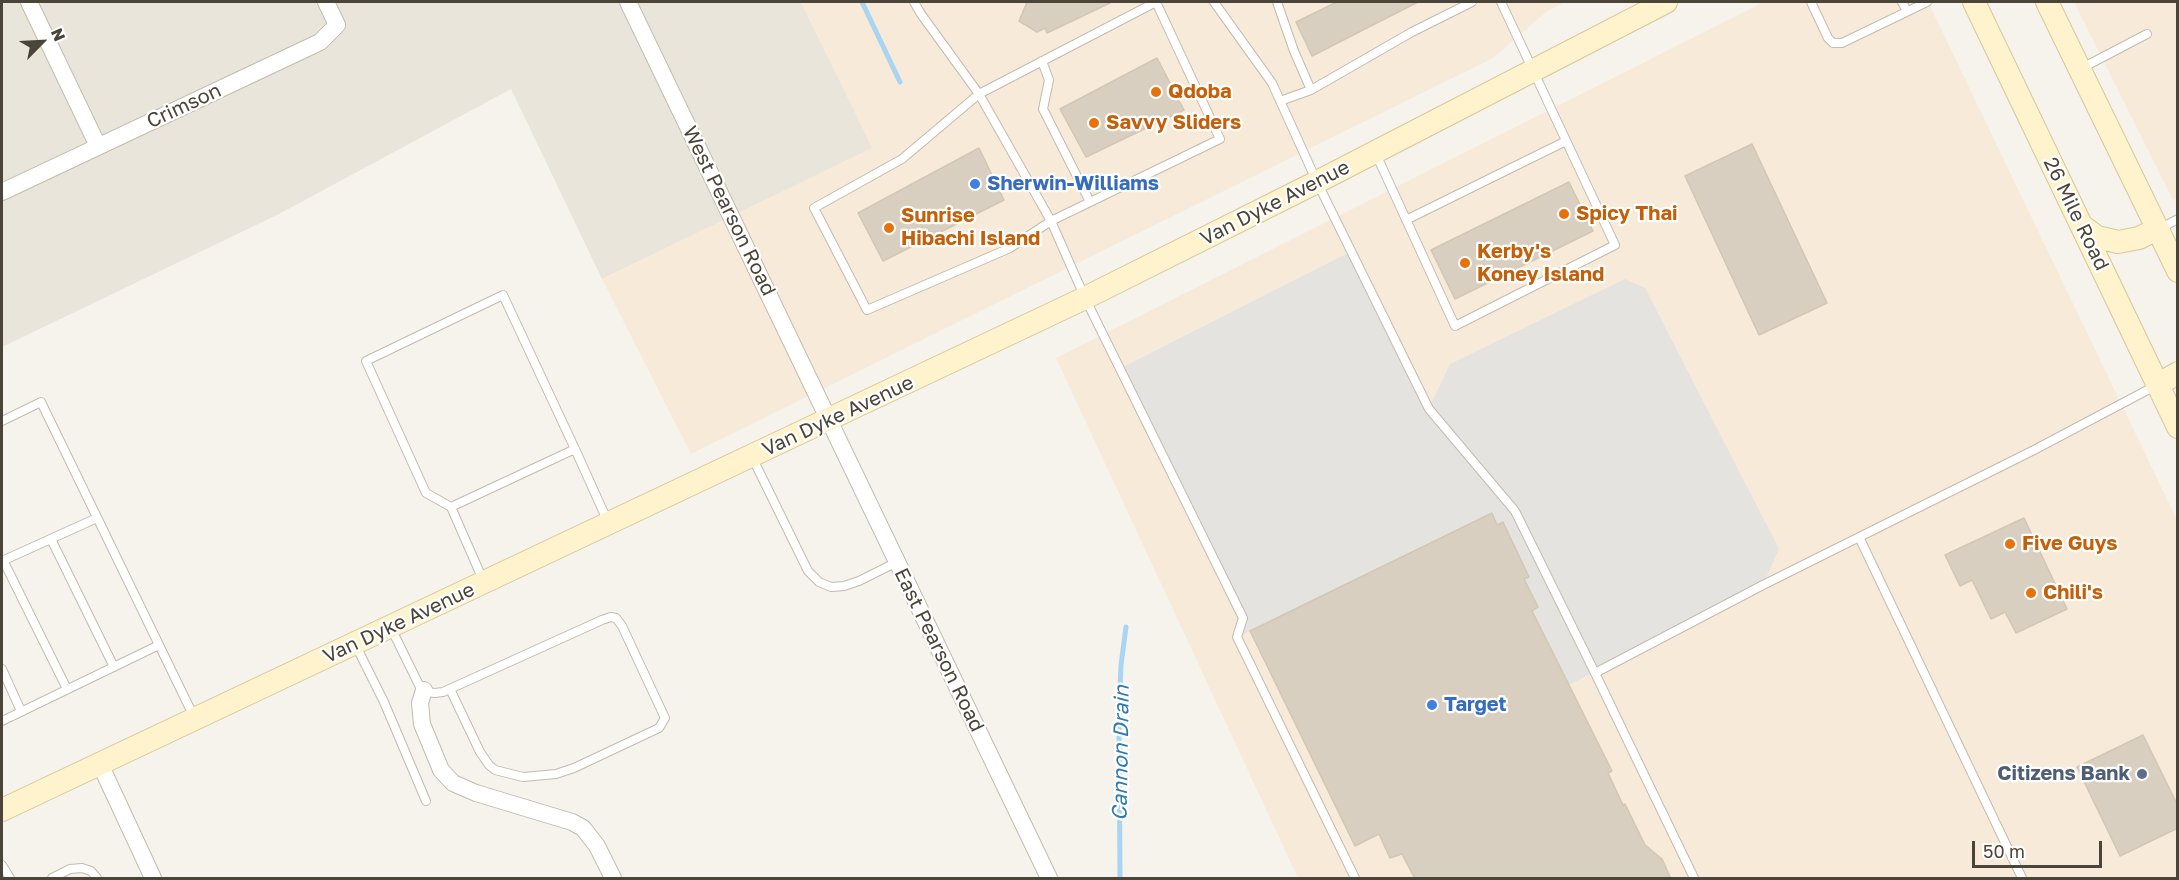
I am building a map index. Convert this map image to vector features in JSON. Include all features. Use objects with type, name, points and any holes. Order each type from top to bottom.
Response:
[{"type":"main road","name":"Van Dyke Avenue","points":[[2,810],[830,421],[1085,298],[1317,182],[1666,2]]},
{"type":"main road","name":"26 Mile Road","points":[[1974,2],[2178,427]]},
{"type":"main road","points":[[2047,2],[2080,69],[2168,224],[2178,271]]},
{"type":"main road","points":[[2081,225],[2097,237],[2118,242],[2139,238],[2168,224]]},
{"type":"main road","points":[[2157,385],[2178,373]]},
{"type":"street","points":[[29,2],[98,146]]},
{"type":"street","name":"Crimson","points":[[2,192],[321,42],[338,25],[326,2]]},
{"type":"street","name":"West Pearson Road","points":[[628,2],[830,421]]},
{"type":"street","name":"East Pearson Road","points":[[830,421],[1049,879]]},
{"type":"street","points":[[424,690],[420,703],[422,724],[441,770],[453,783],[476,793],[572,822],[583,828],[594,840],[613,879]]},
{"type":"street","points":[[100,764],[153,879]]},
{"type":"lane","points":[[914,2],[979,94],[1051,221],[1085,298],[1243,618],[1237,637],[1356,879]]},
{"type":"lane","points":[[1156,2],[1220,139],[1051,221],[1010,249],[867,310],[814,208],[902,159],[979,94],[1156,2]]},
{"type":"lane","points":[[1214,2],[1272,83],[1317,182],[1429,409],[1515,511],[1694,879]]},
{"type":"lane","points":[[1277,2],[1294,51],[1311,90]]},
{"type":"lane","points":[[1451,2],[1456,11]]},
{"type":"lane","points":[[1280,101],[1311,90],[1412,32],[1472,2]]},
{"type":"lane","points":[[1375,152],[1455,326],[1615,245],[1501,2]]},
{"type":"lane","points":[[1811,2],[1828,38],[1833,43],[1842,43],[1927,2]]},
{"type":"lane","points":[[1902,2],[1907,11]]},
{"type":"lane","points":[[2080,69],[2147,34]]},
{"type":"lane","points":[[1041,61],[1049,80],[1043,109],[1090,202]]},
{"type":"lane","points":[[1406,220],[1566,141]]},
{"type":"lane","points":[[485,583],[451,507],[426,493],[366,361],[503,295],[609,524]]},
{"type":"lane","points":[[1595,673],[1752,590],[2034,450],[2157,385]]},
{"type":"lane","points":[[2,421],[41,402],[195,720]]},
{"type":"lane","points":[[451,507],[575,449]]},
{"type":"lane","points":[[752,457],[808,571],[819,582],[831,587],[844,586],[897,562]]},
{"type":"lane","points":[[67,689],[2,561],[97,518]]},
{"type":"lane","points":[[1858,537],[2022,879]]},
{"type":"lane","points":[[51,539],[114,667]]},
{"type":"lane","points":[[390,627],[420,687],[435,693],[450,689],[611,617],[616,618],[622,626],[665,718],[659,728],[574,768],[556,774],[523,777],[495,770],[489,765],[480,752],[450,689]]},
{"type":"lane","points":[[355,644],[384,702],[426,801]]},
{"type":"lane","points":[[2,721],[159,645]]},
{"type":"lane","points":[[2,669],[21,711]]},
{"type":"lane","points":[[2,865],[10,879]]},
{"type":"lane","points":[[52,879],[70,869],[82,868],[90,871],[97,879]]},
{"type":"shaded area","points":[[2,2],[801,2],[873,148],[602,279],[511,89],[279,214],[2,347]]},
{"type":"shaded area","points":[[801,2],[1565,2],[1546,12],[1493,58],[691,454],[602,279],[872,148]]},
{"type":"shaded area","points":[[1764,2],[1928,2],[2177,520],[2177,878],[1298,878],[1056,358]]},
{"type":"shaded area","points":[[2074,2],[2177,2],[2177,198],[2173,200]]},
{"type":"shaded area","points":[[1350,252],[1429,408],[1450,364],[1625,279],[1645,288],[1779,549],[1763,585],[1569,685],[1532,611],[1524,579],[1529,576],[1503,523],[1497,525],[1492,513],[1237,637],[1243,618],[1121,368]]},
{"type":"building","points":[[1027,2],[1112,2],[1047,33],[1045,28],[1037,32],[1019,21]]},
{"type":"building","points":[[1337,2],[1418,2],[1312,56],[1296,22]]},
{"type":"building","points":[[1157,58],[1184,110],[1086,157],[1060,109]]},
{"type":"building","points":[[1752,144],[1827,303],[1759,335],[1685,176]]},
{"type":"building","points":[[979,148],[1004,200],[883,261],[858,213]]},
{"type":"building","points":[[1569,182],[1593,231],[1455,299],[1431,250]]},
{"type":"building","name":"Target","points":[[1492,513],[1497,525],[1503,522],[1529,577],[1524,579],[1538,607],[1532,611],[1612,771],[1608,773],[1623,805],[1625,804],[1645,845],[1662,859],[1671,879],[1415,879],[1402,854],[1390,858],[1379,834],[1355,846],[1250,631]]},
{"type":"building","points":[[2024,518],[2067,609],[2016,633],[2005,612],[1991,619],[1972,580],[1960,586],[1945,555]]},
{"type":"building","points":[[2143,735],[2178,806],[2178,828],[2120,856],[2077,767]]},
{"type":"waterway","name":"Cannon Drain","points":[[862,2],[900,82]]},
{"type":"waterway","name":"Cannon Drain","points":[[1120,878],[1119,716],[1121,665],[1126,627]]},
{"type":"place","name":"Qdoba","points":[[1156,92]]},
{"type":"place","name":"Savvy Sliders","points":[[1094,123]]},
{"type":"place","name":"Sherwin-Williams","points":[[975,184]]},
{"type":"place","name":"Spicy Thai","points":[[1564,214]]},
{"type":"place","name":"Sunrise Hibachi Island","points":[[889,228]]},
{"type":"place","name":"Kerby's Koney Island","points":[[1465,263]]},
{"type":"place","name":"Five Guys","points":[[2010,544]]},
{"type":"place","name":"Chili's","points":[[2031,593]]},
{"type":"place","name":"Target","points":[[1432,705]]},
{"type":"place","name":"Citizens Bank","points":[[2142,774]]}]
